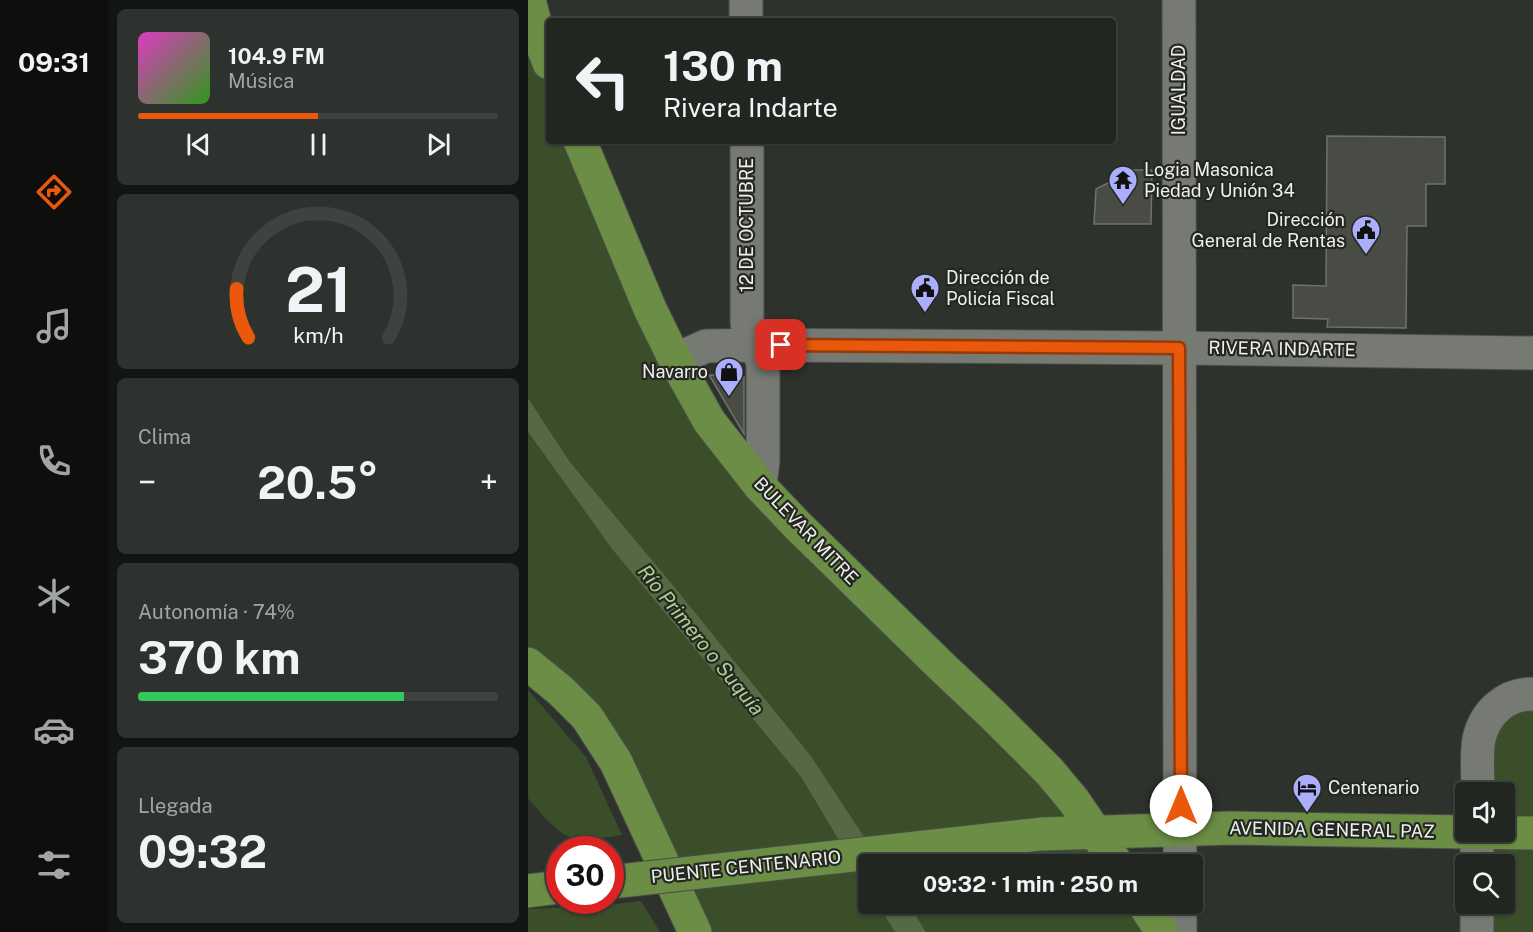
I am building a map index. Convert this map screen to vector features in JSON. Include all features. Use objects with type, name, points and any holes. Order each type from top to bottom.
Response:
[{"type":"main road","points":[[529,0],[546,55]]},
{"type":"main road","name":"BULEVAR MITRE","points":[[581,144],[650,309],[709,421],[760,486],[796,524],[1049,771],[1074,801],[1110,854]]},
{"type":"main road","points":[[528,664],[561,691],[587,717],[616,762],[695,932]]},
{"type":"main road","name":"AVENIDA GENERAL PAZ","points":[[1024,836],[1181,829],[1455,831]]},
{"type":"main road","name":"AVENIDA GENERAL PAZ","points":[[1515,832],[1533,832]]},
{"type":"main road","name":"PUENTE CENTENARIO","points":[[624,881],[1024,836]]},
{"type":"main road","points":[[1150,914],[1162,932]]},
{"type":"street","points":[[746,0],[746,18]]},
{"type":"street","name":"IGUALDAD","points":[[1179,0],[1180,854]]},
{"type":"street","name":"12 DE OCTUBRE","points":[[747,144],[747,323],[763,364],[763,461],[760,486]]},
{"type":"street","name":"RIVERA INDARTE","points":[[675,360],[706,346],[757,345],[1533,353]]},
{"type":"street","points":[[1478,782],[1479,740],[1485,722],[1494,708],[1508,699],[1533,694]]},
{"type":"street","points":[[1180,914],[1180,932]]},
{"type":"street","points":[[1477,914],[1477,932]]},
{"type":"shaded area","points":[[528,0],[546,54],[546,144],[581,144],[693,395],[1108,854],[875,854],[811,756],[570,462],[528,398]]},
{"type":"shaded area","points":[[528,432],[612,549],[801,777],[858,872],[858,914],[884,914],[895,932],[695,932],[634,800],[528,664]]},
{"type":"shaded area","points":[[528,690],[586,757],[622,835],[568,836],[553,826],[528,798]]},
{"type":"shaded area","points":[[1533,694],[1533,932],[1477,932],[1477,914],[1515,914],[1515,854],[1485,854],[1495,842],[1515,842],[1515,782],[1478,782],[1479,740]]},
{"type":"shaded area","points":[[641,901],[660,932],[528,932],[528,909],[546,908],[546,914],[624,914],[624,903]]},
{"type":"shaded area","points":[[915,914],[1150,914],[1162,932],[926,932]]},
{"type":"water","name":"Río Primero o Suquía","points":[[528,398],[570,462],[811,756],[875,854],[858,854],[858,872],[801,777],[612,549],[528,432]]},
{"type":"water","points":[[884,914],[915,914],[926,932],[895,932]]},
{"type":"building","name":"Dirección General de Rentas","points":[[1327,136],[1445,137],[1445,184],[1426,184],[1426,226],[1407,226],[1406,328],[1327,327],[1328,319],[1293,318],[1293,285],[1326,286]]},
{"type":"building","name":"Logia Masonica Piedad y Unión 34","points":[[1134,170],[1152,170],[1151,224],[1094,224],[1096,189]]},
{"type":"building","points":[[709,375],[744,377],[744,434]]},
{"type":"place","name":"Logia Masonica Piedad y Unión 34","points":[[1123,206]]},
{"type":"place","name":"Dirección General de Rentas","points":[[1366,256]]},
{"type":"place","name":"Dirección de Policía Fiscal","points":[[925,314]]},
{"type":"place","name":"Navarro","points":[[729,398]]},
{"type":"place","name":"Centenario","points":[[1307,814]]},
{"type":"route","points":[[781,345],[1179,348],[1181,806]]}]
